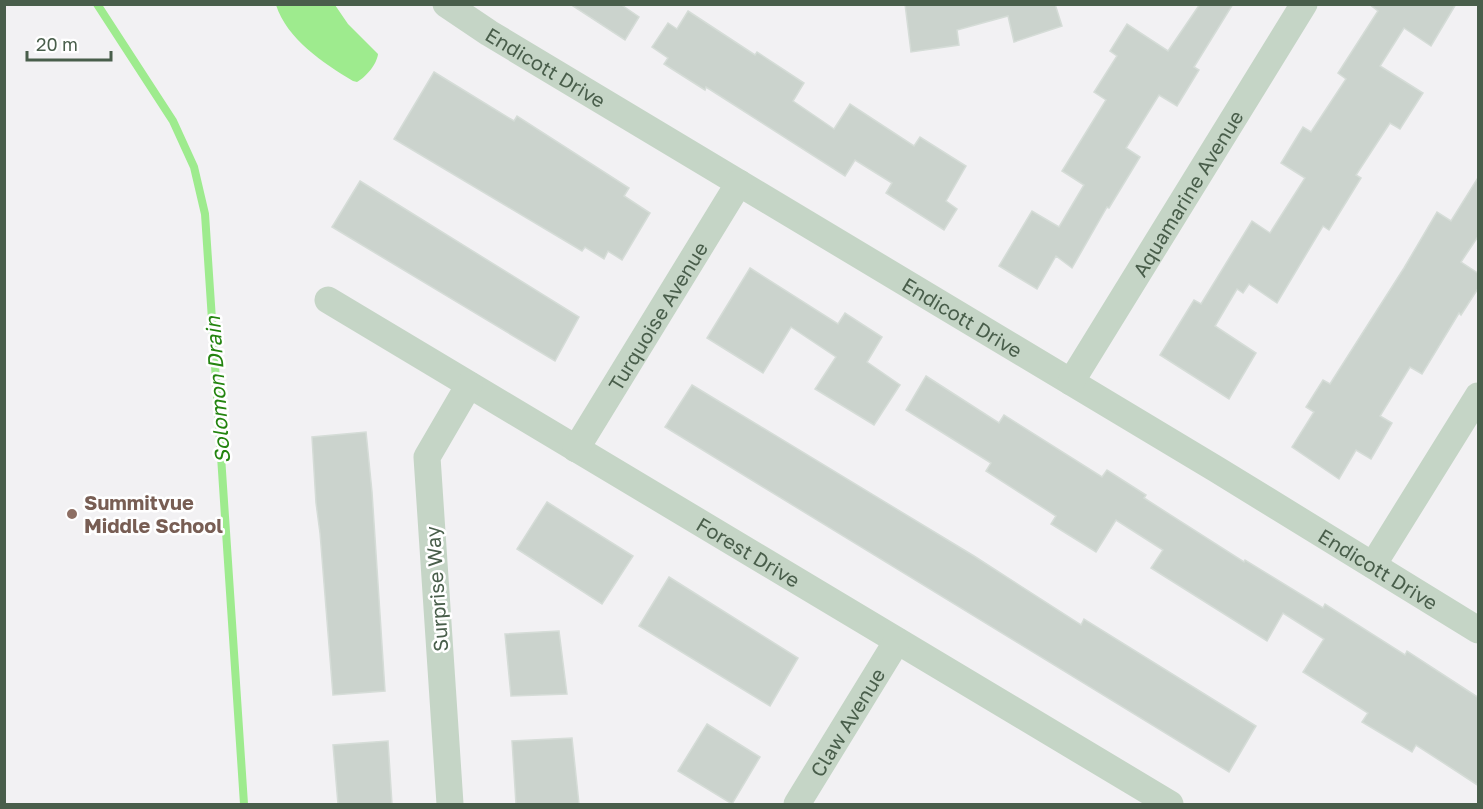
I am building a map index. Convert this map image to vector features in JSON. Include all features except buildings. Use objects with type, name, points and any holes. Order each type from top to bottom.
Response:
[{"type":"street","name":"Endicott Drive","points":[[446,4],[499,39],[1479,630]]},
{"type":"street","name":"Aquamarine Avenue","points":[[1071,382],[1304,4]]},
{"type":"street","name":"Turquoise Avenue","points":[[576,449],[739,183]]},
{"type":"street","name":"Forest Drive","points":[[328,300],[1170,804]]},
{"type":"street","name":"Surprise Way","points":[[450,804],[427,457],[469,385]]},
{"type":"street","points":[[1372,565],[1479,396]]},
{"type":"street","name":"Claw Avenue","points":[[797,804],[897,640]]},
{"type":"shaded area","points":[[276,5],[335,5],[348,24],[378,54],[373,66],[357,82],[353,81],[307,49],[288,29]]},
{"type":"waterway","name":"Solomon Drain","points":[[97,4],[173,121],[194,167],[205,214],[244,804]]},
{"type":"place","name":"Summitvue Middle School","points":[[72,514]]}]
